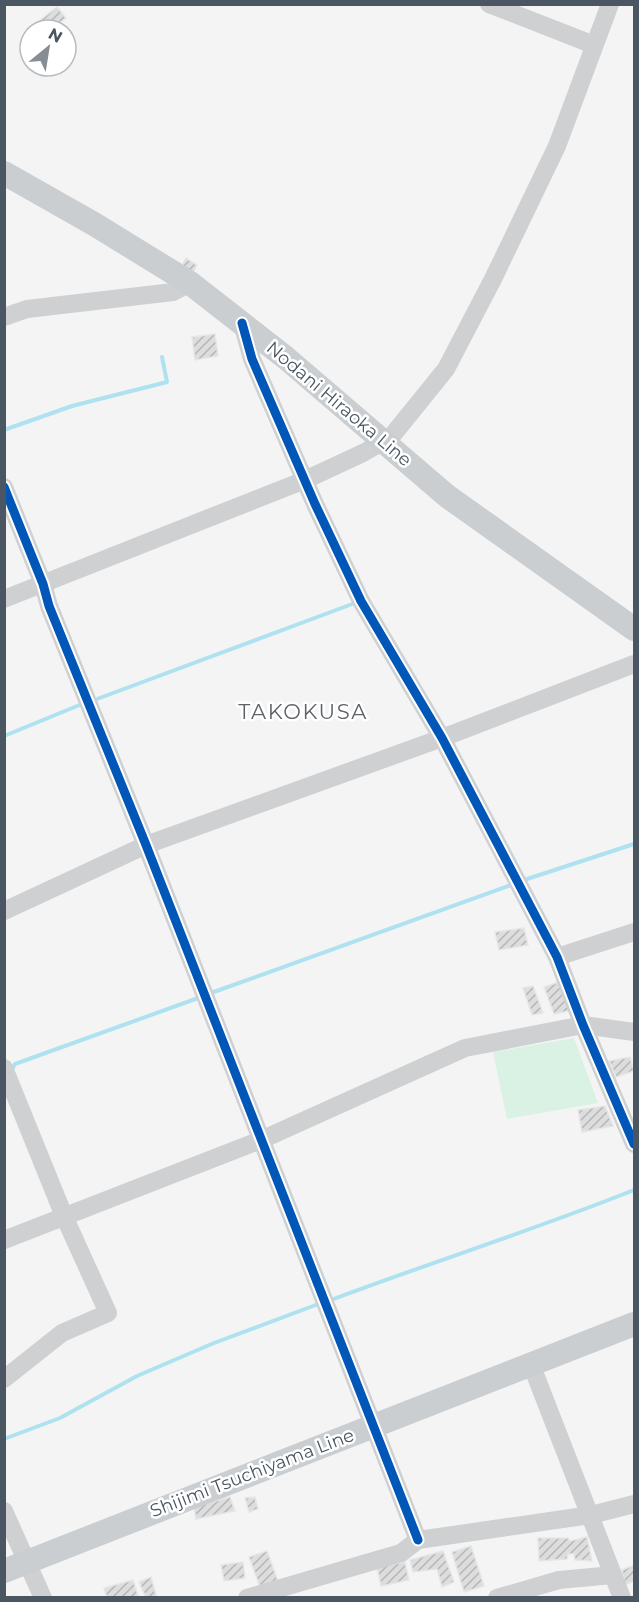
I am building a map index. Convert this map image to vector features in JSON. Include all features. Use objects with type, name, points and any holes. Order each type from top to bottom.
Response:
[{"type":"main road","name":"Nodani Hiraoka Line","points":[[4,174],[94,224],[190,283],[286,358],[447,496],[634,629]]},
{"type":"main road","name":"Shijimi Tsuchiyama Line","points":[[15,1567],[634,1324]]},
{"type":"street","points":[[489,4],[594,45]]},
{"type":"street","points":[[4,599],[305,480],[391,437],[446,369],[493,279],[557,146],[610,4]]},
{"type":"street","points":[[4,317],[27,309],[173,292],[190,283]]},
{"type":"street","points":[[242,323],[252,359],[361,601],[442,738],[557,957],[583,1025],[629,1117],[634,1144]]},
{"type":"street","points":[[4,487],[43,584],[49,606],[375,1425],[418,1540]]},
{"type":"street","points":[[4,911],[146,845],[442,738],[634,664]]},
{"type":"street","points":[[557,957],[634,932]]},
{"type":"street","points":[[4,1240],[261,1140],[465,1048],[583,1025],[634,1032]]},
{"type":"street","points":[[4,1068],[64,1216],[108,1313],[62,1333],[4,1379]]},
{"type":"street","points":[[531,1364],[622,1598]]},
{"type":"street","points":[[247,1598],[401,1553],[418,1540],[591,1515],[634,1504]]},
{"type":"street","points":[[4,1511],[15,1567],[44,1598]]},
{"type":"street","points":[[497,1598],[559,1580],[613,1575]]},
{"type":"green space","points":[[574,1038],[598,1103],[507,1119],[493,1052]]},
{"type":"building","points":[[57,7],[66,18],[43,18]]},
{"type":"building","points":[[186,258],[197,265],[193,273],[182,266]]},
{"type":"building","points":[[215,334],[218,356],[195,360],[192,337]]},
{"type":"building","points":[[524,928],[528,945],[499,950],[495,932]]},
{"type":"building","points":[[559,982],[569,1011],[554,1014],[544,987]]},
{"type":"building","points":[[533,986],[543,1013],[532,1015],[523,988]]},
{"type":"building","points":[[630,1057],[634,1071],[616,1077],[609,1061]]},
{"type":"building","points":[[605,1106],[613,1126],[582,1132],[578,1110]]},
{"type":"building","points":[[230,1497],[235,1511],[196,1519],[194,1507]]},
{"type":"building","points":[[255,1497],[258,1509],[249,1512],[245,1498]]},
{"type":"building","points":[[587,1537],[592,1561],[575,1560],[574,1554],[568,1554],[567,1559],[539,1561],[538,1538],[568,1538],[570,1541]]},
{"type":"building","points":[[471,1546],[484,1586],[464,1592],[452,1552]]},
{"type":"building","points":[[267,1551],[278,1581],[260,1587],[249,1557]]},
{"type":"building","points":[[443,1551],[454,1582],[442,1587],[437,1569],[413,1572],[410,1560]]},
{"type":"building","points":[[243,1562],[245,1578],[224,1581],[221,1565]]},
{"type":"building","points":[[405,1562],[409,1580],[381,1586],[377,1567]]},
{"type":"building","points":[[634,1565],[634,1581],[625,1585],[622,1570]]},
{"type":"building","points":[[151,1577],[157,1598],[146,1598],[139,1582]]},
{"type":"building","points":[[133,1580],[139,1598],[107,1598],[104,1588]]},
{"type":"waterway","points":[[4,430],[72,406],[167,382],[162,357]]},
{"type":"waterway","points":[[97,699],[355,603]]},
{"type":"waterway","points":[[4,736],[82,704]]},
{"type":"waterway","points":[[524,880],[634,844]]},
{"type":"waterway","points":[[211,993],[514,884]]},
{"type":"waterway","points":[[11,1071],[15,1064],[201,997]]},
{"type":"waterway","points":[[331,1300],[634,1190]]},
{"type":"waterway","points":[[4,1439],[60,1418],[137,1376],[214,1343],[321,1303]]},
{"type":"cycle path","points":[[242,323],[252,359],[315,504],[361,601],[442,738],[557,957],[583,1025],[634,1144]]},
{"type":"cycle path","points":[[4,487],[418,1540]]},
{"type":"district","name":"TAKOKUSA","points":[[303,712]]}]
